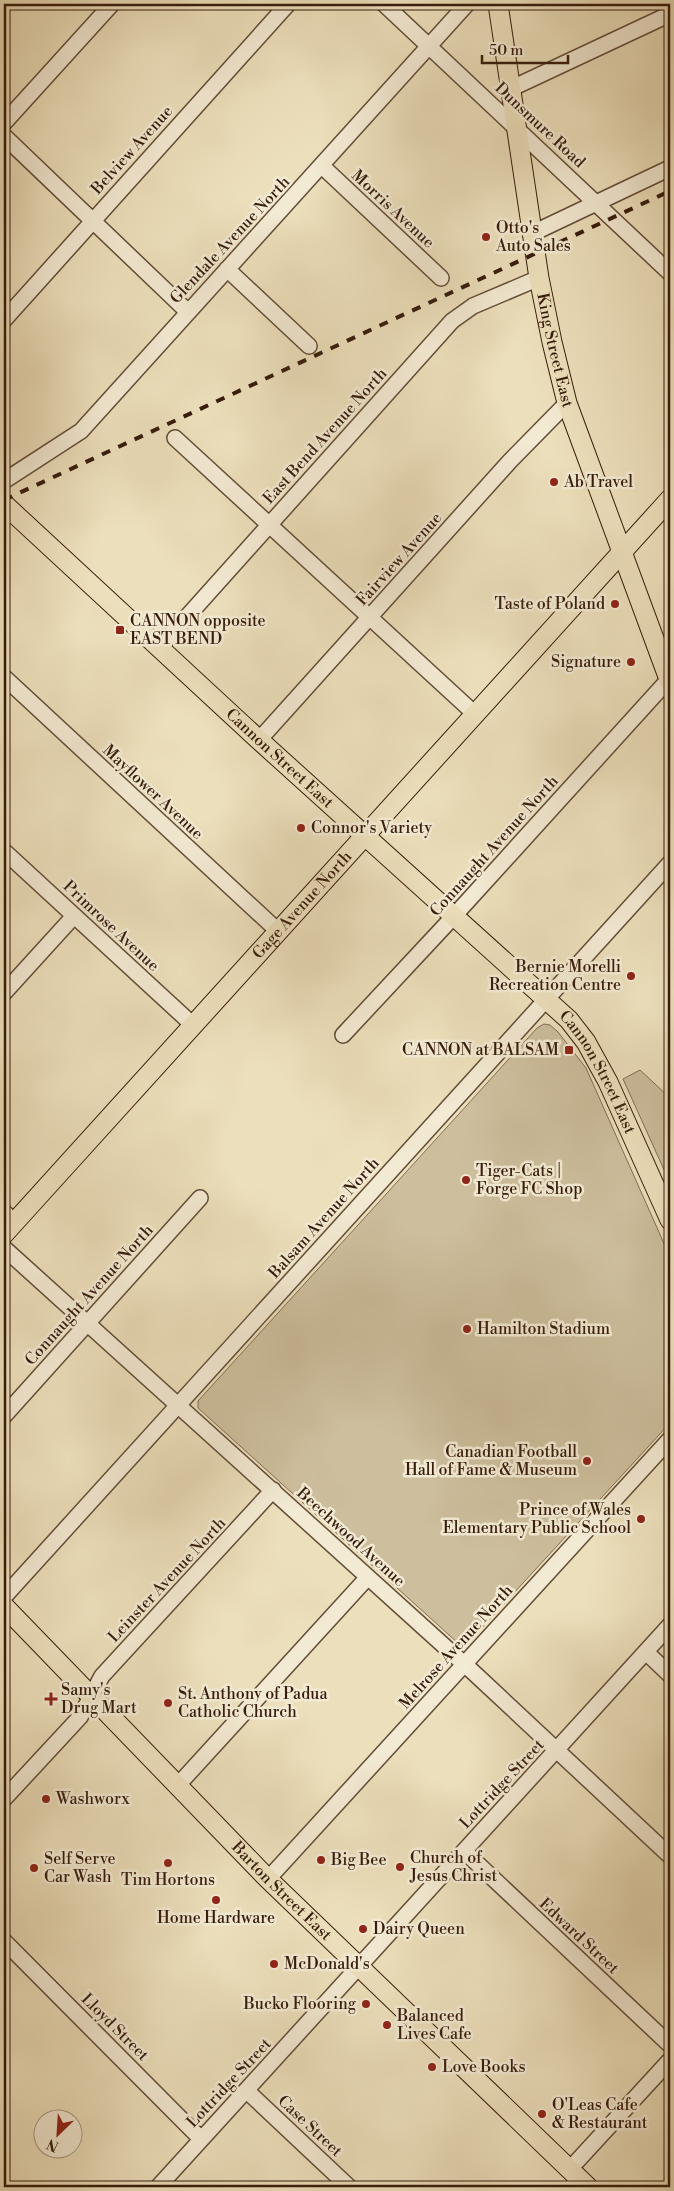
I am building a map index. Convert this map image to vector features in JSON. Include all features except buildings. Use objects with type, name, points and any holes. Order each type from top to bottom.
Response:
[{"type":"main road","name":"King Street East","points":[[498,4],[539,278],[567,403],[621,554],[670,680]]},
{"type":"main road","name":"Gage Avenue North","points":[[7,1223],[194,1026],[670,499]]},
{"type":"main road","name":"Cannon Street East","points":[[6,511],[569,1020],[586,1042],[608,1082],[670,1220]]},
{"type":"main road","name":"Barton Street East","points":[[4,1606],[268,1879],[586,2187]]},
{"type":"street","points":[[4,123],[112,4]]},
{"type":"street","name":"Belview Avenue","points":[[4,320],[288,4]]},
{"type":"street","name":"Dunsmure Road","points":[[384,4],[516,126],[670,273]]},
{"type":"street","name":"Glendale Avenue North","points":[[4,481],[81,431],[467,4]]},
{"type":"street","points":[[510,89],[670,14]]},
{"type":"street","points":[[4,136],[188,312]]},
{"type":"street","name":"Morris Avenue","points":[[322,166],[441,278]]},
{"type":"street","points":[[533,233],[670,168]]},
{"type":"street","points":[[228,269],[309,346]]},
{"type":"street","name":"East Bend Avenue North","points":[[158,648],[452,321],[473,306],[539,278]]},
{"type":"street","name":"Fairview Avenue","points":[[259,740],[510,461],[567,403]]},
{"type":"street","points":[[175,438],[476,715]]},
{"type":"street","name":"Mayflower Avenue","points":[[4,677],[280,932]]},
{"type":"street","name":"Connaught Avenue North","points":[[344,1035],[670,680]]},
{"type":"street","name":"Primrose Avenue","points":[[4,851],[194,1026]]},
{"type":"street","name":"Balsam Avenue North","points":[[4,1597],[670,863]]},
{"type":"street","points":[[4,993],[74,916]]},
{"type":"street","name":"Connaught Avenue North","points":[[4,1416],[200,1198]]},
{"type":"street","name":"Beechwood Avenue","points":[[4,1248],[464,1664],[670,1856]]},
{"type":"street","name":"Melrose Avenue North","points":[[268,1879],[670,1439]]},
{"type":"street","name":"Leinster Avenue North","points":[[4,1800],[80,1717],[102,1676],[273,1490]]},
{"type":"street","points":[[178,1786],[368,1577]]},
{"type":"street","name":"Lottridge Street","points":[[158,2187],[359,1968],[407,1911],[558,1750],[670,1625]]},
{"type":"street","points":[[646,1652],[670,1675]]},
{"type":"street","name":"Edward Street","points":[[464,1851],[670,2045]]},
{"type":"street","name":"Lloyd Street","points":[[4,1941],[201,2139]]},
{"type":"street","points":[[569,2170],[670,2060]]},
{"type":"street","name":"Case Street","points":[[247,2091],[349,2187]]},
{"type":"shaded area","name":"Hamilton Stadium","points":[[544,1024],[550,1025],[558,1032],[586,1068],[670,1257],[670,1423],[467,1644],[459,1644],[198,1408],[198,1401],[537,1028]]},
{"type":"shaded area","points":[[640,1070],[670,1098],[670,1183],[623,1079]]},
{"type":"railway","points":[[4,500],[670,191]]},
{"type":"place","name":"Otto's Auto Sales","points":[[486,237]]},
{"type":"place","name":"Ab Travel","points":[[554,482]]},
{"type":"place","name":"Taste of Poland","points":[[615,604]]},
{"type":"place","name":"CANNON opposite EAST BEND","points":[[120,630]]},
{"type":"place","name":"Signature","points":[[631,662]]},
{"type":"place","name":"Connor's Variety","points":[[301,828]]},
{"type":"place","name":"Bernie Morelli Recreation Centre","points":[[631,976]]},
{"type":"place","name":"CANNON at BALSAM","points":[[569,1050]]},
{"type":"place","name":"Tiger-Cats | Forge FC Shop","points":[[466,1180]]},
{"type":"place","name":"Hamilton Stadium","points":[[467,1329]]},
{"type":"place","name":"Canadian Football Hall of Fame & Museum","points":[[587,1461]]},
{"type":"place","name":"Prince of Wales Elementary Public School","points":[[641,1519]]},
{"type":"place","name":"Samy's Drug Mart","points":[[51,1699]]},
{"type":"place","name":"St. Anthony of Padua Catholic Church","points":[[168,1703]]},
{"type":"place","name":"Washworx","points":[[46,1799]]},
{"type":"place","name":"Big Bee","points":[[321,1860]]},
{"type":"place","name":"Tim Hortons","points":[[168,1863]]},
{"type":"place","name":"Church of Jesus Christ","points":[[400,1867]]},
{"type":"place","name":"Self Serve Car Wash","points":[[34,1868]]},
{"type":"place","name":"Home Hardware","points":[[216,1900]]},
{"type":"place","name":"Dairy Queen","points":[[363,1929]]},
{"type":"place","name":"McDonald's","points":[[274,1964]]},
{"type":"place","name":"Bucko Flooring","points":[[366,2004]]},
{"type":"place","name":"Balanced Lives Cafe","points":[[387,2025]]},
{"type":"place","name":"Love Books","points":[[432,2067]]},
{"type":"place","name":"O'Leas Cafe & Restaurant","points":[[542,2114]]}]
